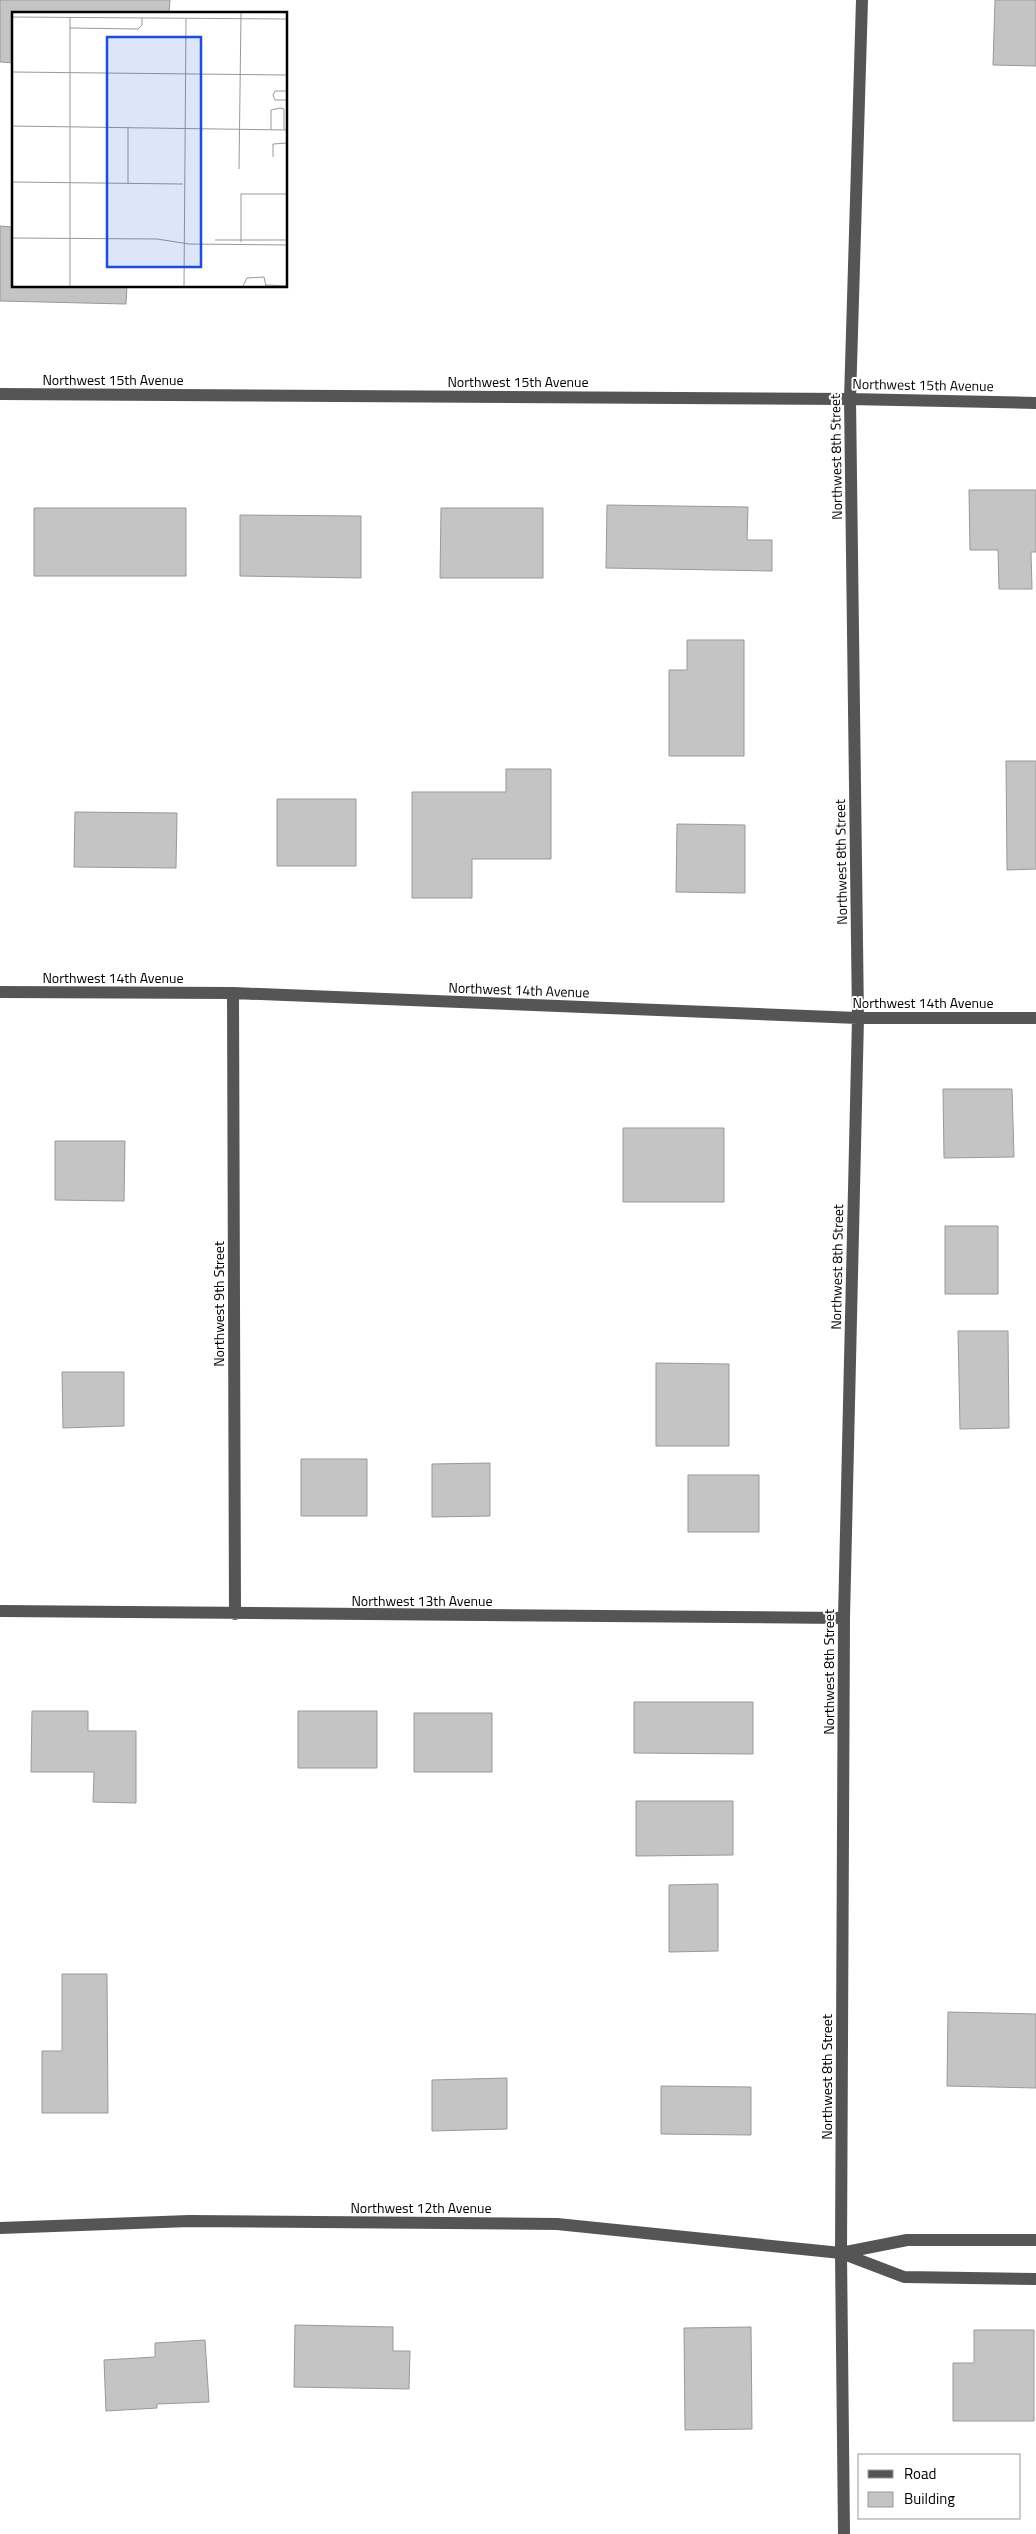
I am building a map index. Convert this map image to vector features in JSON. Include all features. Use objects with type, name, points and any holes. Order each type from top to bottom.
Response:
[{"type":"street","name":"Northwest 8th Street","points":[[844,2534],[841,2253],[844,1618],[858,1018],[850,399],[862,0]]},
{"type":"street","name":"Northwest 15th Avenue","points":[[0,394],[850,399],[1036,403]]},
{"type":"street","name":"Northwest 14th Avenue","points":[[0,992],[233,993],[858,1018],[1036,1018]]},
{"type":"street","name":"Northwest 9th Street","points":[[233,993],[235,1614]]},
{"type":"street","name":"Northwest 13th Avenue","points":[[0,1611],[844,1618]]},
{"type":"street","name":"Northwest 12th Avenue","points":[[0,2228],[189,2221],[557,2224],[841,2253],[904,2277],[1036,2279]]},
{"type":"street","name":"Northwest 12th Avenue","points":[[841,2253],[907,2240],[1036,2240]]},
{"type":"building","points":[[0,0],[170,0],[169,12],[12,12],[12,63],[0,62]]},
{"type":"building","points":[[995,0],[1036,0],[1036,66],[993,65]]},
{"type":"building","points":[[0,226],[12,227],[12,288],[127,288],[126,304],[0,301]]},
{"type":"building","points":[[969,490],[1036,490],[1036,552],[1031,552],[1032,589],[999,589],[998,550],[970,550]]},
{"type":"building","points":[[607,505],[748,507],[747,540],[772,540],[772,571],[606,568]]},
{"type":"building","points":[[34,508],[186,508],[186,576],[34,576]]},
{"type":"building","points":[[441,508],[543,508],[543,578],[440,578]]},
{"type":"building","points":[[240,515],[361,516],[361,578],[240,576]]},
{"type":"building","points":[[687,640],[744,640],[744,756],[669,756],[669,670],[687,670]]},
{"type":"building","points":[[1006,761],[1036,761],[1036,869],[1007,870]]},
{"type":"building","points":[[506,769],[551,769],[551,859],[472,859],[472,898],[412,898],[412,792],[506,792]]},
{"type":"building","points":[[277,799],[356,799],[356,866],[277,866]]},
{"type":"building","points":[[75,812],[177,813],[176,868],[74,867]]},
{"type":"building","points":[[677,824],[745,825],[745,893],[676,892]]},
{"type":"building","points":[[943,1089],[1012,1089],[1014,1157],[944,1158]]},
{"type":"building","points":[[623,1128],[724,1128],[724,1202],[623,1202]]},
{"type":"building","points":[[55,1141],[125,1141],[124,1201],[55,1200]]},
{"type":"building","points":[[945,1226],[998,1226],[998,1294],[945,1294]]},
{"type":"building","points":[[958,1331],[1008,1331],[1009,1428],[960,1429]]},
{"type":"building","points":[[656,1363],[729,1364],[729,1446],[656,1446]]},
{"type":"building","points":[[62,1372],[124,1372],[124,1426],[63,1428]]},
{"type":"building","points":[[301,1459],[367,1459],[367,1516],[301,1516]]},
{"type":"building","points":[[490,1463],[490,1516],[432,1517],[432,1464]]},
{"type":"building","points":[[688,1475],[759,1475],[759,1532],[688,1532]]},
{"type":"building","points":[[634,1702],[753,1702],[753,1754],[634,1753]]},
{"type":"building","points":[[32,1711],[88,1711],[88,1731],[136,1731],[136,1803],[93,1802],[94,1772],[31,1772]]},
{"type":"building","points":[[298,1711],[377,1711],[377,1768],[298,1768]]},
{"type":"building","points":[[414,1713],[492,1713],[492,1772],[414,1772]]},
{"type":"building","points":[[636,1801],[733,1801],[733,1855],[636,1856]]},
{"type":"building","points":[[718,1884],[718,1951],[669,1952],[669,1885]]},
{"type":"building","points":[[62,1974],[107,1974],[108,2113],[42,2113],[42,2051],[62,2051]]},
{"type":"building","points":[[948,2012],[1036,2014],[1036,2088],[947,2086]]},
{"type":"building","points":[[507,2078],[507,2129],[432,2131],[432,2080]]},
{"type":"building","points":[[661,2086],[751,2087],[751,2135],[661,2134]]},
{"type":"building","points":[[295,2325],[393,2327],[393,2351],[410,2351],[409,2389],[294,2387]]},
{"type":"building","points":[[751,2327],[752,2429],[685,2430],[684,2328]]},
{"type":"building","points":[[974,2330],[1034,2330],[1034,2421],[953,2421],[953,2363],[974,2363]]},
{"type":"building","points":[[205,2340],[209,2402],[157,2404],[157,2408],[106,2411],[104,2360],[155,2357],[155,2343]]}]
